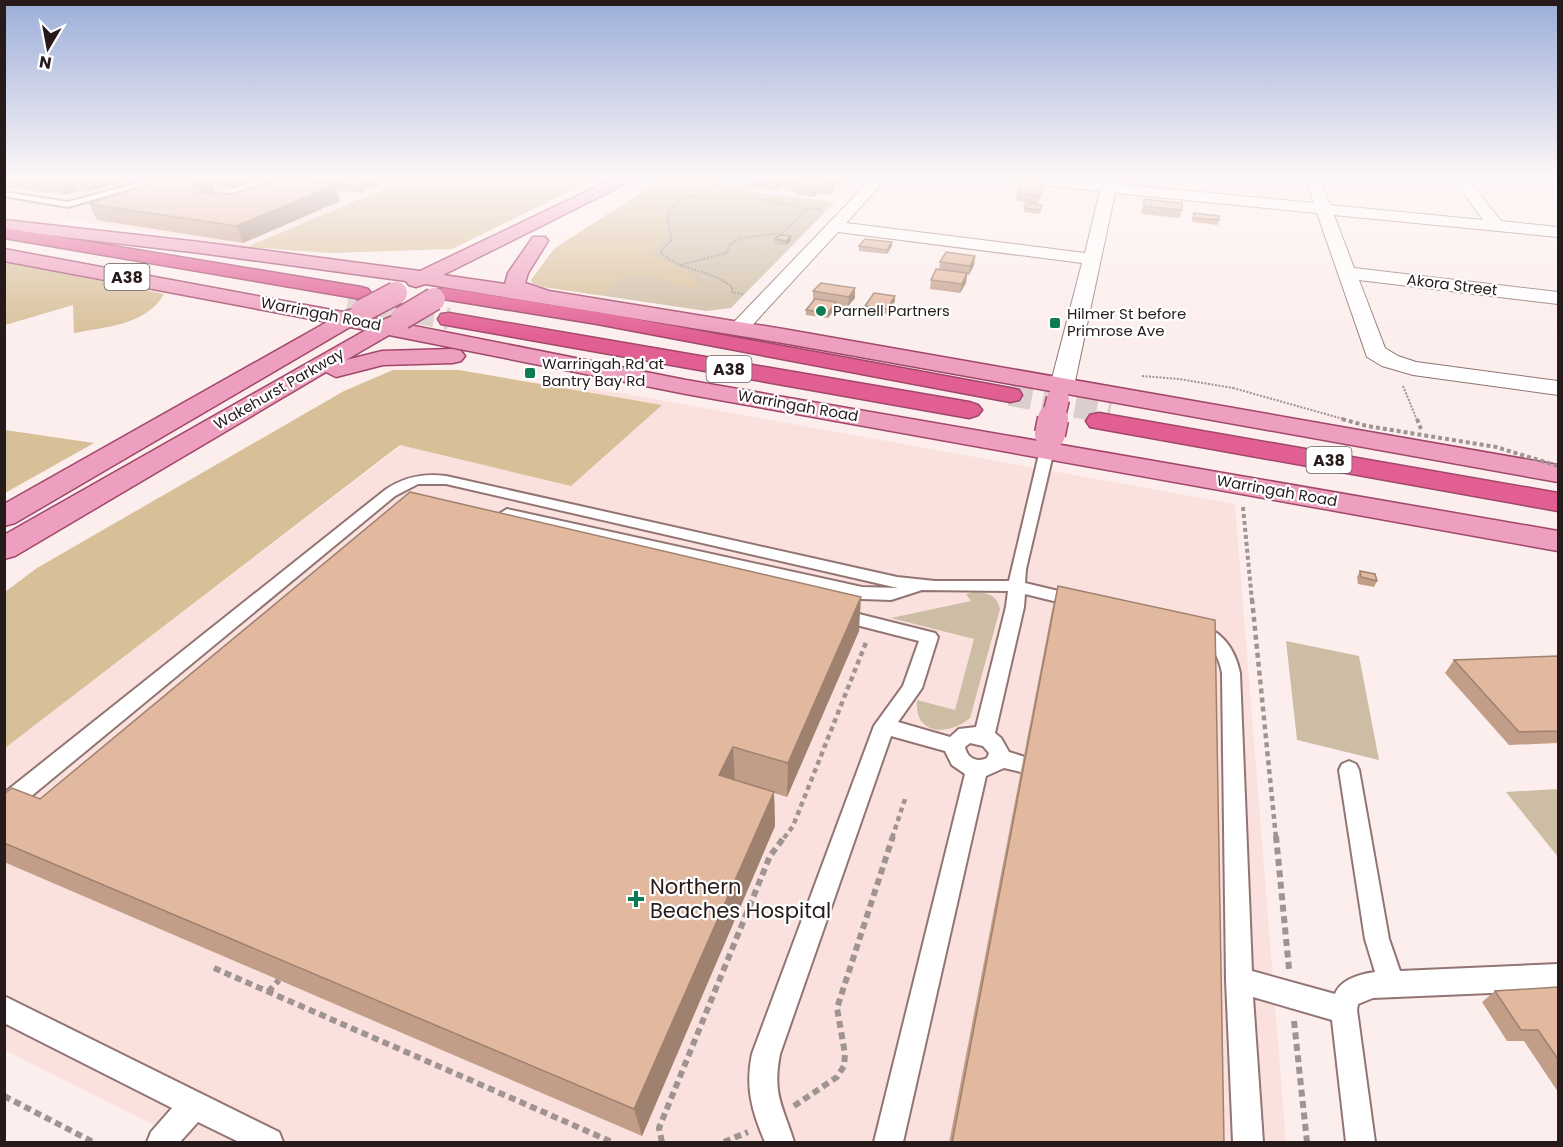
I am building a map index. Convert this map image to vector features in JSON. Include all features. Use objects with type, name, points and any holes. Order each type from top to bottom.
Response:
[{"type":"highway","name":"Warringah Road","points":[[4,233],[354,306]]},
{"type":"highway","name":"Warringah Road","points":[[4,241],[354,306]]},
{"type":"highway","name":"Warringah Road","points":[[449,301],[1011,406]]},
{"type":"highway","name":"Warringah Road","points":[[1558,502],[1105,423],[1558,516]]},
{"type":"main road","name":"Warringah Road","points":[[50,231],[306,261],[408,286],[449,301],[553,297],[739,328],[1060,393],[1558,474]]},
{"type":"main road","name":"Wakehurst Parkway","points":[[4,517],[209,401],[354,306],[408,286],[456,260],[520,231]]},
{"type":"main road","name":"Wakehurst Parkway","points":[[4,549],[394,323],[449,301],[491,266],[555,231]]},
{"type":"main road","points":[[539,241],[518,273],[515,285],[522,290],[553,297]]},
{"type":"main road","name":"Warringah Road","points":[[4,255],[354,306],[394,323],[548,360],[686,387],[1048,442],[1558,541]]},
{"type":"main road","points":[[306,261],[420,264],[456,260]]},
{"type":"main road","points":[[225,420],[273,405],[332,372],[374,359],[435,355],[548,360]]},
{"type":"main road","points":[[1048,442],[1060,393]]},
{"type":"street","points":[[739,328],[833,231]]},
{"type":"street","points":[[864,231],[1091,259]]},
{"type":"street","points":[[1060,393],[1091,259],[1094,231]]},
{"type":"street","points":[[1331,231],[1372,346],[1382,356],[1399,364],[1558,388]]},
{"type":"street","points":[[1543,231],[1558,232]]},
{"type":"street","name":"Akora Street","points":[[1346,273],[1558,298]]},
{"type":"lane","points":[[984,736],[1015,607],[1018,569],[1048,442]]},
{"type":"lane","points":[[4,806],[394,490],[422,478],[446,480],[877,578],[918,585],[1016,586],[1093,604]]},
{"type":"lane","points":[[492,511],[862,593],[892,595],[904,593],[918,585]]},
{"type":"lane","points":[[775,1132],[761,1090],[761,1074],[766,1054],[884,726],[912,688],[929,637],[819,610]]},
{"type":"lane","points":[[1181,625],[1210,635],[1220,643],[1230,662],[1232,992],[1248,1143]]},
{"type":"lane","points":[[202,644],[222,651]]},
{"type":"lane","points":[[884,726],[955,746]]},
{"type":"lane","points":[[889,1143],[988,764],[998,748],[984,736],[966,735],[955,746],[958,758],[969,767],[988,764],[1021,764]]},
{"type":"lane","points":[[1349,770],[1377,939],[1392,984]]},
{"type":"lane","points":[[1361,1143],[1344,1010],[1347,996],[1359,988],[1373,985],[1558,977]]},
{"type":"lane","points":[[1232,992],[1292,995],[1344,1010]]},
{"type":"lane","points":[[4,1009],[269,1143]]},
{"type":"lane","points":[[161,1143],[194,1105]]},
{"type":"path","points":[[670,231],[672,239],[660,252],[679,265],[729,284],[732,292],[740,294]]},
{"type":"path","points":[[679,265],[727,253],[730,244],[735,241],[782,233],[789,236]]},
{"type":"path","points":[[724,285],[729,284]]},
{"type":"path","points":[[1399,364],[1401,380],[1421,431]]},
{"type":"path","points":[[1136,376],[1179,379],[1233,388],[1367,426],[1496,447],[1558,466]]},
{"type":"path","points":[[1242,498],[1307,1143]]},
{"type":"path","points":[[663,1143],[659,1128],[770,856],[793,826],[865,644],[876,624]]},
{"type":"path","points":[[724,1143],[775,1132],[837,1077],[844,1066],[845,1054],[837,1008],[905,799]]},
{"type":"path","points":[[214,968],[612,1143]]},
{"type":"path","points":[[268,992],[279,980]]},
{"type":"path","points":[[4,1096],[93,1143]]},
{"type":"shaded area","points":[[5,231],[35,231],[5,241]]},
{"type":"shaded area","points":[[142,231],[286,231],[247,247]]},
{"type":"shaded area","points":[[286,231],[490,231],[452,249],[330,253],[247,247]]},
{"type":"shaded area","points":[[582,231],[807,231],[731,308],[706,311],[544,287],[532,283],[531,280],[555,248]]},
{"type":"shaded area","points":[[582,231],[663,231],[666,237],[650,254],[688,270],[700,287],[687,287],[648,277],[631,277],[623,279],[599,295],[544,287],[532,283],[531,280],[555,248]]},
{"type":"shaded area","points":[[5,261],[164,294],[157,304],[136,318],[99,329],[74,333],[73,305],[5,325]]},
{"type":"shaded area","points":[[393,370],[459,370],[662,405],[571,486],[400,445],[5,748],[5,592],[37,568],[344,391]]},
{"type":"shaded area","name":"Northern Beaches Hospital","points":[[490,378],[621,393],[1235,504],[1286,1142],[187,1142],[5,1050],[5,748]]},
{"type":"shaded area","points":[[5,430],[94,443],[5,493]]},
{"type":"shaded area","points":[[975,592],[991,596],[997,601],[1000,609],[970,718],[952,728],[934,729],[921,721],[917,700],[955,710],[974,639],[891,618],[971,601],[966,594]]},
{"type":"shaded area","points":[[1286,641],[1359,656],[1379,760],[1297,740]]},
{"type":"shaded area","points":[[1558,789],[1558,857],[1506,792]]},
{"type":"building","points":[[780,235],[791,236],[786,241],[775,239]]},
{"type":"building","points":[[865,239],[892,242],[887,250],[859,246]]},
{"type":"building","points":[[946,252],[975,256],[970,266],[940,262]]},
{"type":"building","points":[[936,269],[967,273],[962,284],[931,280]]},
{"type":"building","points":[[821,283],[855,288],[849,297],[813,291]]},
{"type":"building","points":[[874,293],[895,296],[887,309],[865,306]]},
{"type":"building","points":[[815,299],[836,302],[828,313],[806,310]]},
{"type":"building","points":[[410,492],[861,597],[788,763],[733,747],[719,775],[774,792],[634,1109],[4,843],[4,794],[12,788],[40,799]]},
{"type":"building","points":[[1360,571],[1375,574],[1377,581],[1361,577]]},
{"type":"building","points":[[1058,586],[1215,620],[1224,1143],[952,1143]]},
{"type":"building","points":[[1558,656],[1558,731],[1519,732],[1454,660]]},
{"type":"building","points":[[1558,987],[1558,1059],[1538,1030],[1521,1030],[1495,991]]},
{"type":"tunnel","points":[[348,300],[449,319]]},
{"type":"tunnel","points":[[1010,395],[1110,413]]},
{"type":"place","name":"Parnell Partners","points":[[821,311]]},
{"type":"place","name":"Hilmer St before Primrose Ave","points":[[1055,323]]},
{"type":"place","name":"Warringah Rd at Bantry Bay Rd","points":[[530,373]]},
{"type":"place","name":"Northern Beaches Hospital","points":[[636,899]]}]
